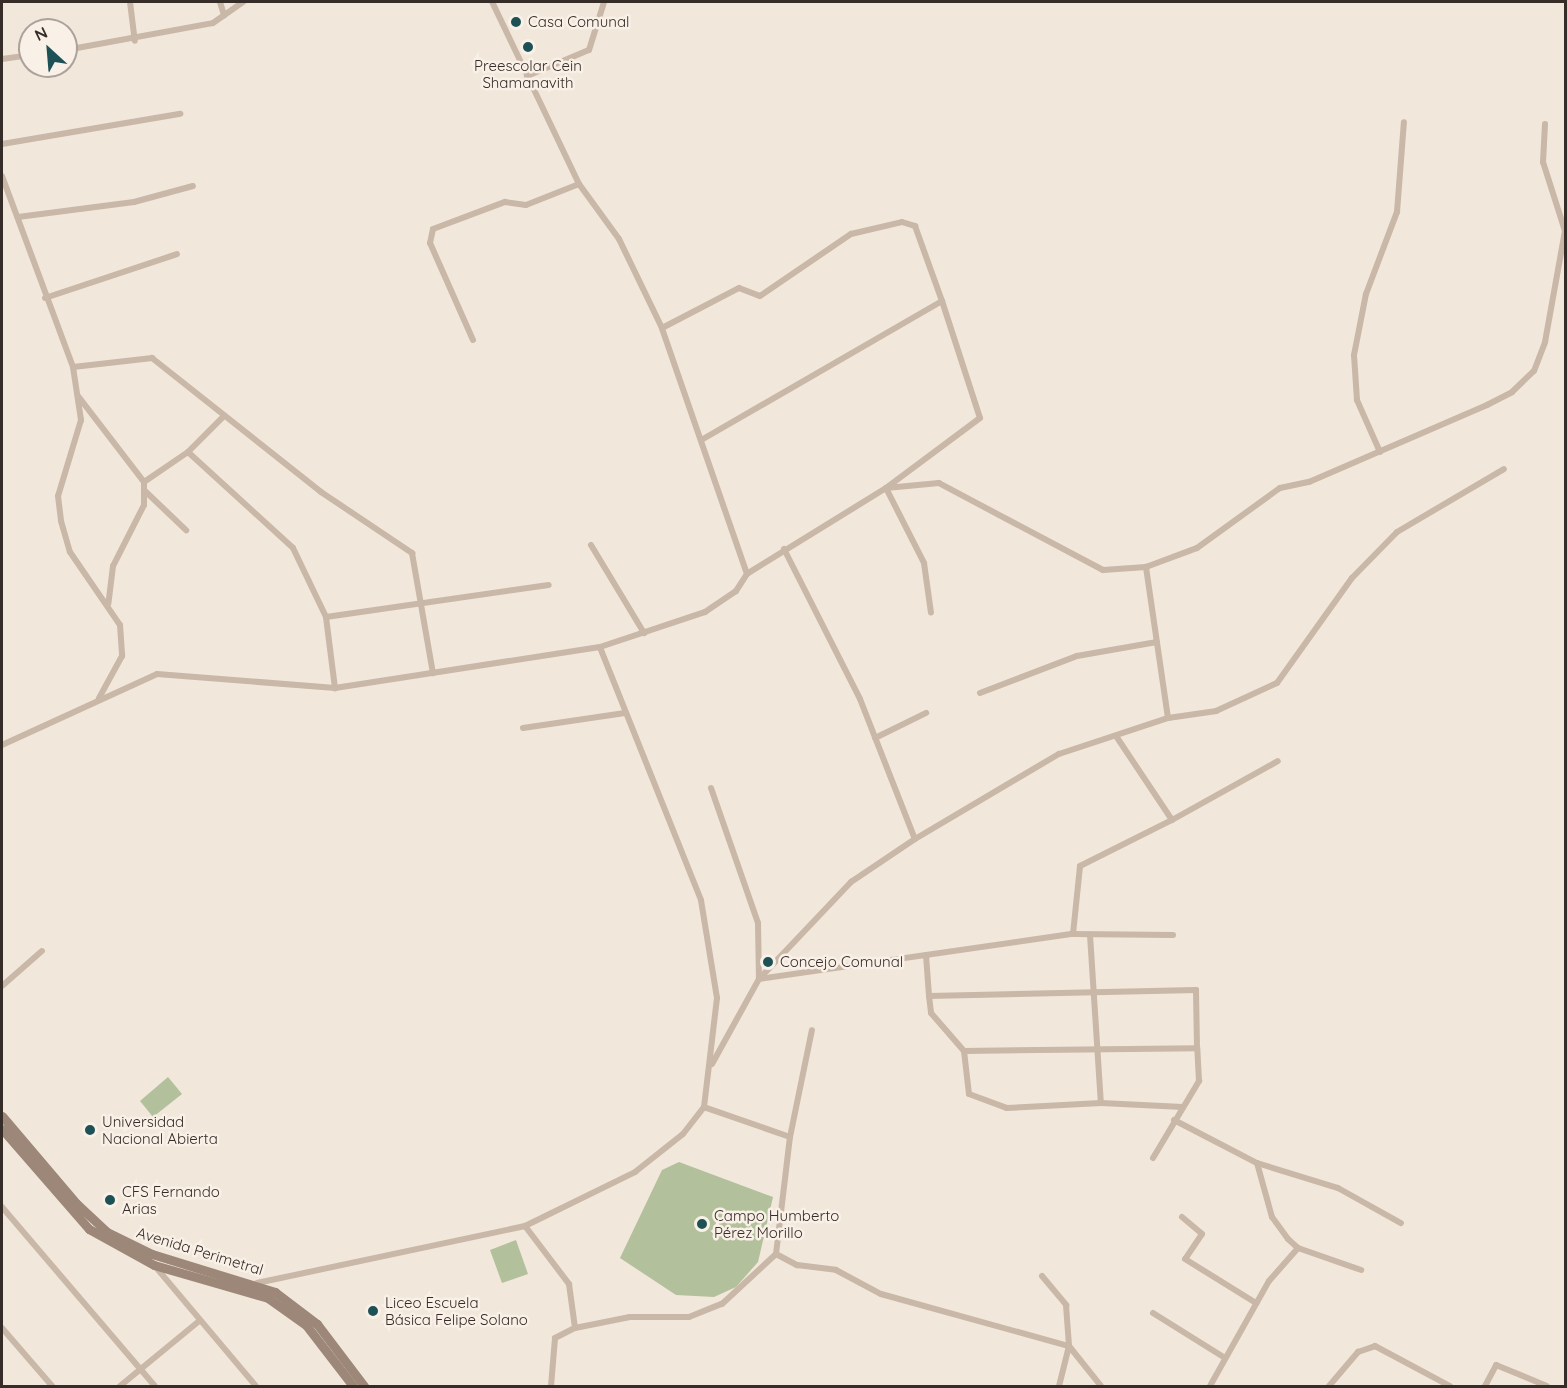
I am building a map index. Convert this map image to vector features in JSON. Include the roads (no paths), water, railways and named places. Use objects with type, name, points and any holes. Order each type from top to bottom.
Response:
[{"type":"main road","name":"Avenida Perimetral","points":[[2,1116],[76,1204],[107,1232],[152,1254],[257,1283],[317,1324],[364,1386]]},
{"type":"main road","name":"Avenida Perimetral","points":[[3,1133],[89,1229],[154,1265],[244,1287],[288,1310],[352,1386]]},
{"type":"street","points":[[130,2],[135,41]]},
{"type":"street","points":[[220,2],[224,15]]},
{"type":"street","points":[[78,48],[135,41],[213,23],[243,2]]},
{"type":"street","points":[[492,2],[579,184],[619,239],[662,328],[703,439],[747,574]]},
{"type":"street","points":[[527,76],[589,50],[604,2]]},
{"type":"street","points":[[2,59],[18,57]]},
{"type":"street","points":[[2,144],[180,114]]},
{"type":"street","points":[[1380,452],[1357,400],[1354,355],[1366,294],[1397,212],[1404,122]]},
{"type":"street","points":[[886,488],[939,483],[1103,570],[1146,567],[1197,548],[1280,488],[1380,452],[1512,392],[1534,371],[1545,342],[1565,231],[1543,162],[1545,124]]},
{"type":"street","points":[[2,176],[45,298],[73,367],[81,420],[58,496],[61,521],[70,552],[108,604],[120,625],[123,656],[99,699]]},
{"type":"street","points":[[473,340],[430,243],[433,230],[505,202],[526,205],[579,184]]},
{"type":"street","points":[[18,217],[134,202],[193,186]]},
{"type":"street","points":[[2,745],[157,674],[335,688],[600,647],[644,633],[705,612],[736,591],[747,574],[886,488],[981,418],[915,226],[902,222],[851,234],[760,296],[739,288],[662,328]]},
{"type":"street","points":[[45,298],[177,254]]},
{"type":"street","points":[[703,439],[942,302]]},
{"type":"street","points":[[73,367],[152,358],[321,492],[411,553],[433,673]]},
{"type":"street","points":[[77,394],[144,482],[144,505],[113,566],[108,604]]},
{"type":"street","points":[[144,482],[188,452],[224,416]]},
{"type":"street","points":[[188,452],[293,548],[326,617],[335,688]]},
{"type":"street","points":[[710,1067],[759,979],[851,882],[1021,773],[1168,718],[1216,711],[1277,683],[1352,578],[1397,532],[1504,469]]},
{"type":"street","points":[[886,488],[924,563],[931,613]]},
{"type":"street","points":[[144,491],[186,530]]},
{"type":"street","points":[[591,545],[644,633]]},
{"type":"street","points":[[784,549],[875,738],[915,839]]},
{"type":"street","points":[[1146,567],[1168,718]]},
{"type":"street","points":[[326,617],[549,585]]},
{"type":"street","points":[[980,693],[1077,656],[1157,642]]},
{"type":"street","points":[[257,1283],[525,1226],[635,1172],[683,1134],[704,1107],[717,998],[701,900],[600,647]]},
{"type":"street","points":[[875,738],[926,713]]},
{"type":"street","points":[[523,728],[625,714]]},
{"type":"street","points":[[1116,736],[1172,820]]},
{"type":"street","points":[[1073,934],[1080,866],[1172,820],[1278,761]]},
{"type":"street","points":[[711,788],[758,923],[759,979]]},
{"type":"street","points":[[759,979],[1073,934],[1173,935]]},
{"type":"street","points":[[1090,935],[1096,993],[1101,1103]]},
{"type":"street","points":[[2,986],[42,951]]},
{"type":"street","points":[[926,955],[931,1013],[963,1051],[969,1094],[1007,1108],[1101,1103],[1183,1107]]},
{"type":"street","points":[[929,996],[1196,990],[1199,1081],[1153,1158]]},
{"type":"street","points":[[551,1386],[553,1343],[575,1328],[630,1317],[689,1317],[722,1304],[776,1254],[790,1137],[812,1030]]},
{"type":"street","points":[[963,1051],[1197,1048]]},
{"type":"street","points":[[704,1107],[790,1137]]},
{"type":"street","points":[[1174,1120],[1257,1163],[1338,1188],[1401,1223]]},
{"type":"street","points":[[1257,1163],[1272,1217],[1298,1248],[1361,1270]]},
{"type":"street","points":[[2,1207],[155,1386]]},
{"type":"street","points":[[1182,1217],[1202,1234],[1185,1259],[1256,1303]]},
{"type":"street","points":[[525,1226],[569,1284],[575,1328]]},
{"type":"street","points":[[1210,1386],[1256,1303],[1298,1248]]},
{"type":"street","points":[[776,1254],[797,1265],[836,1270],[881,1294],[1069,1346],[1101,1386]]},
{"type":"street","points":[[154,1265],[256,1386]]},
{"type":"street","points":[[1042,1276],[1066,1305],[1069,1346],[1059,1386]]},
{"type":"street","points":[[1153,1313],[1226,1358]]},
{"type":"street","points":[[120,1386],[199,1321]]},
{"type":"street","points":[[2,1328],[52,1386]]},
{"type":"street","points":[[1329,1386],[1358,1352],[1375,1346],[1450,1386]]},
{"type":"street","points":[[1485,1386],[1496,1365],[1547,1386]]},
{"type":"place","name":"Casa Comunal","points":[[516,22]]},
{"type":"place","name":"Preescolar Cein Shamanavith","points":[[528,47]]},
{"type":"place","name":"Concejo Comunal","points":[[768,962]]},
{"type":"place","name":"Universidad Nacional Abierta","points":[[90,1130]]},
{"type":"place","name":"CFS Fernando Arias","points":[[110,1200]]},
{"type":"place","name":"Campo Humberto Pérez Morillo","points":[[702,1224]]},
{"type":"place","name":"Liceo Escuela Básica Felipe Solano","points":[[373,1311]]}]
